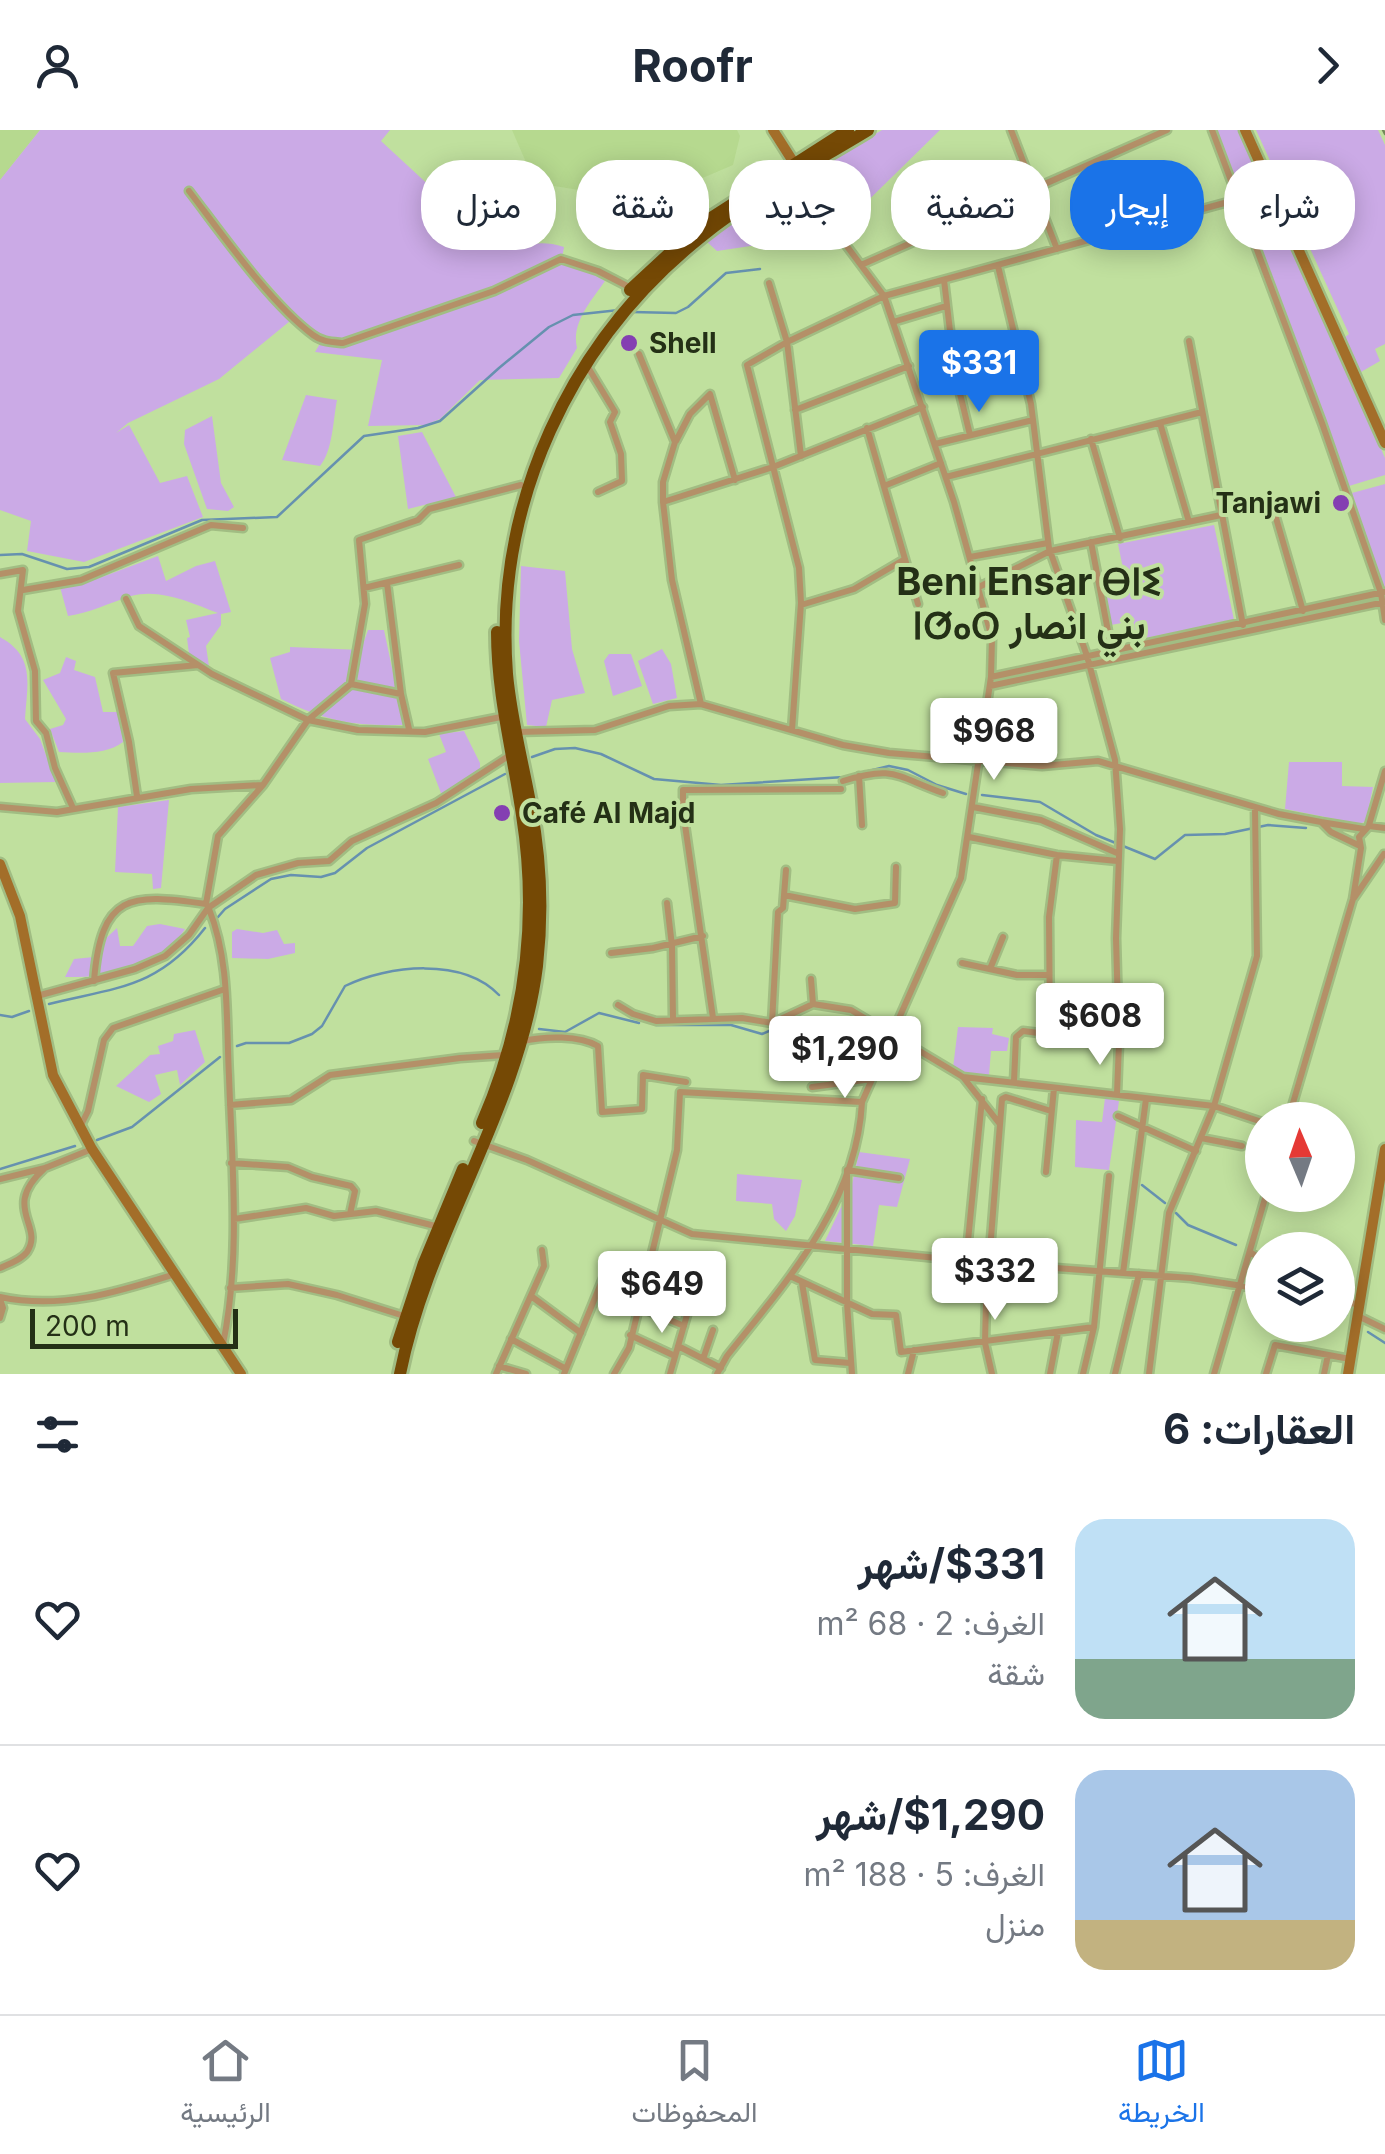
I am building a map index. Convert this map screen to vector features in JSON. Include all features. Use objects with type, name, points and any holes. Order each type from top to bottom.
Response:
[{"type":"highway","points":[[807,160],[848,130]]},
{"type":"highway","points":[[811,160],[868,130]]},
{"type":"highway","points":[[535,912],[510,754],[508,716],[498,673],[498,607],[506,542],[521,485],[559,394],[624,303],[729,216]]},
{"type":"highway","points":[[508,716],[506,615],[517,528],[544,444],[585,363],[624,303]]},
{"type":"highway","points":[[392,1374],[443,1228],[515,1051],[535,978],[531,808],[510,732]]},
{"type":"highway","points":[[400,1374],[409,1318]]},
{"type":"street","points":[[773,130],[793,160]]},
{"type":"street","points":[[1011,130],[1022,160]]},
{"type":"street","points":[[1050,182],[1167,130]]},
{"type":"street","points":[[1212,130],[1224,160]]},
{"type":"street","points":[[1245,130],[1260,160]]},
{"type":"street","points":[[189,190],[241,260],[297,320],[325,342],[343,343],[494,290],[561,259],[598,270],[624,303]]},
{"type":"street","points":[[792,730],[801,605],[799,568],[747,364],[884,296],[1224,202]]},
{"type":"street","points":[[1050,232],[1057,250]]},
{"type":"street","points":[[678,1346],[719,1371],[812,1247],[844,1182],[862,1102],[961,878],[969,837],[991,681],[992,638],[946,477],[894,322],[884,296],[850,250]]},
{"type":"street","points":[[862,265],[896,250]]},
{"type":"street","points":[[1258,250],[1383,592],[1385,620]]},
{"type":"street","points":[[1300,250],[1385,443]]},
{"type":"street","points":[[998,266],[1032,420],[1049,547],[1088,660],[1116,767],[1120,839],[1117,1094]]},
{"type":"street","points":[[944,280],[954,335],[955,373],[970,436]]},
{"type":"street","points":[[769,283],[786,342],[801,456]]},
{"type":"street","points":[[894,322],[946,306]]},
{"type":"street","points":[[1189,342],[1244,628]]},
{"type":"street","points":[[639,354],[675,442]]},
{"type":"street","points":[[955,373],[1020,361]]},
{"type":"street","points":[[585,363],[615,412],[610,422],[621,454],[622,481],[598,492]]},
{"type":"street","points":[[795,410],[908,366]]},
{"type":"street","points":[[701,704],[672,580],[663,502],[675,442],[690,414],[710,394],[735,480]]},
{"type":"street","points":[[663,502],[773,467],[923,407]]},
{"type":"street","points":[[1372,414],[1385,408]]},
{"type":"street","points":[[946,477],[1202,412]]},
{"type":"street","points":[[935,444],[1032,420]]},
{"type":"street","points":[[1160,423],[1189,522]]},
{"type":"street","points":[[867,428],[918,604]]},
{"type":"street","points":[[1091,440],[1120,538]]},
{"type":"street","points":[[884,486],[941,464]]},
{"type":"street","points":[[36,996],[166,956],[189,935],[207,906],[218,836],[263,785],[308,720],[351,684],[366,604],[359,540],[418,520],[429,508],[521,485]]},
{"type":"street","points":[[1274,511],[1303,611]]},
{"type":"street","points":[[970,556],[1120,538],[1221,515]]},
{"type":"street","points":[[23,590],[81,580],[210,525],[243,528]]},
{"type":"street","points":[[1091,542],[1112,652]]},
{"type":"street","points":[[979,587],[1049,547]]},
{"type":"street","points":[[801,605],[854,589],[905,558]]},
{"type":"street","points":[[364,588],[459,566]]},
{"type":"street","points":[[0,574],[23,570],[18,612],[35,670],[36,721],[46,734],[73,808]]},
{"type":"street","points":[[387,583],[409,729]]},
{"type":"street","points":[[991,681],[1244,628],[1383,592]]},
{"type":"street","points":[[126,599],[139,626],[200,665],[308,720],[358,730],[425,732],[508,716]]},
{"type":"street","points":[[1088,660],[1112,652],[1384,602]]},
{"type":"street","points":[[138,796],[113,672],[200,665]]},
{"type":"street","points":[[351,684],[401,694]]},
{"type":"street","points":[[510,732],[595,730],[669,706],[701,704],[843,745],[1042,766],[1098,761],[1255,808],[1320,822],[1385,828]]},
{"type":"street","points":[[94,981],[104,938],[121,904],[155,897],[207,906],[256,875],[298,863],[328,860],[352,841],[436,804],[510,754]]},
{"type":"street","points":[[1293,1102],[1353,899],[1360,847],[1385,770]]},
{"type":"street","points":[[713,1018],[682,811],[684,790],[842,785],[859,776],[892,772],[943,793]]},
{"type":"street","points":[[859,776],[862,825]]},
{"type":"street","points":[[0,807],[56,812],[191,789],[263,785]]},
{"type":"street","points":[[973,808],[1041,820],[1117,854]]},
{"type":"street","points":[[1150,1374],[1169,1213],[1214,1106],[1257,956],[1255,808]]},
{"type":"street","points":[[1320,822],[1372,857],[1385,854]]},
{"type":"street","points":[[969,837],[1057,855],[1117,854]]},
{"type":"street","points":[[1353,899],[1385,854]]},
{"type":"street","points":[[1050,1034],[1049,918],[1057,855]]},
{"type":"street","points":[[0,864],[20,916],[53,1075],[92,1149],[241,1374]]},
{"type":"street","points":[[784,895],[855,908],[894,902],[896,867]]},
{"type":"street","points":[[772,1023],[778,912],[783,908],[786,870]]},
{"type":"street","points":[[667,902],[673,1018]]},
{"type":"street","points":[[207,906],[221,947],[230,1105],[234,1219],[223,1345]]},
{"type":"street","points":[[611,954],[703,936]]},
{"type":"street","points":[[990,969],[1003,937]]},
{"type":"street","points":[[962,964],[1018,975],[1050,975]]},
{"type":"street","points":[[811,978],[813,1004]]},
{"type":"street","points":[[80,1128],[88,1112],[104,1040],[113,1028],[225,989]]},
{"type":"street","points":[[618,1006],[656,1020],[713,1018],[772,1023],[813,1004],[851,1010],[963,1078],[1000,1123]]},
{"type":"street","points":[[1014,1081],[1018,1033],[1119,1043]]},
{"type":"street","points":[[230,1105],[291,1100],[330,1075],[515,1051],[536,1038],[588,1040],[598,1046],[602,1112],[642,1109],[644,1076],[686,1082]]},
{"type":"street","points":[[963,1078],[1214,1106],[1245,1116]]},
{"type":"street","points":[[812,1087],[872,1079]]},
{"type":"street","points":[[1046,1172],[1054,1088]]},
{"type":"street","points":[[614,1374],[628,1348],[677,1150],[680,1092],[862,1102]]},
{"type":"street","points":[[992,1374],[985,1343],[988,1263],[1004,1097],[1052,1111]]},
{"type":"street","points":[[966,1261],[982,1099]]},
{"type":"street","points":[[1122,1274],[1146,1100]]},
{"type":"street","points":[[1118,1116],[1196,1150]]},
{"type":"street","points":[[1201,1138],[1242,1146]]},
{"type":"street","points":[[478,1143],[527,1160],[692,1234],[1164,1276],[1245,1287]]},
{"type":"street","points":[[0,1180],[92,1149]]},
{"type":"street","points":[[1348,1374],[1379,1226],[1385,1149]]},
{"type":"street","points":[[231,1162],[288,1167],[351,1186],[355,1191],[350,1214]]},
{"type":"street","points":[[0,1268],[28,1250],[30,1234],[20,1199],[31,1178],[45,1168]]},
{"type":"street","points":[[847,1170],[899,1178]]},
{"type":"street","points":[[847,1170],[847,1303],[852,1374]]},
{"type":"street","points":[[1083,1374],[1094,1327],[1109,1176]]},
{"type":"street","points":[[234,1219],[306,1208],[334,1216],[376,1212],[443,1228]]},
{"type":"street","points":[[526,1374],[497,1370],[544,1266],[542,1250]]},
{"type":"street","points":[[512,1339],[565,1371],[608,1266],[646,1275]]},
{"type":"street","points":[[1214,1374],[1245,1270]]},
{"type":"street","points":[[0,1318],[4,1314],[0,1298],[28,1302],[90,1300],[177,1274]]},
{"type":"street","points":[[1116,1374],[1138,1274]]},
{"type":"street","points":[[790,1276],[872,1314],[896,1314],[901,1352],[1094,1327]]},
{"type":"street","points":[[802,1282],[815,1360],[850,1363]]},
{"type":"street","points":[[230,1288],[288,1284],[338,1294],[409,1318]]},
{"type":"street","points":[[641,1286],[688,1308],[670,1374]]},
{"type":"street","points":[[531,1296],[580,1333]]},
{"type":"street","points":[[639,1307],[684,1326]]},
{"type":"street","points":[[1355,1307],[1385,1329]]},
{"type":"street","points":[[703,1358],[713,1330]]},
{"type":"street","points":[[1050,1374],[1058,1332]]},
{"type":"street","points":[[630,1335],[675,1356]]},
{"type":"street","points":[[1266,1374],[1274,1345],[1350,1359]]},
{"type":"street","points":[[908,1374],[914,1350]]},
{"type":"street","points":[[1324,1374],[1328,1355]]},
{"type":"shaded area","points":[[0,130],[40,130],[0,180]]},
{"type":"shaded area","points":[[40,130],[390,130],[381,141],[421,178],[421,250],[556,250],[556,245],[564,247],[561,264],[581,268],[605,281],[584,313],[577,330],[577,348],[559,378],[480,380],[440,419],[425,425],[368,426],[382,360],[315,352],[321,342],[243,256],[290,321],[219,379],[128,423],[116,433],[129,425],[160,483],[187,476],[203,517],[84,562],[27,551],[31,521],[0,510],[0,180]]},
{"type":"shaded area","points":[[512,130],[737,130],[740,136],[729,167],[709,175],[709,160],[576,160],[576,189],[556,186],[556,160],[525,160]]},
{"type":"shaded area","points":[[882,130],[940,130],[909,160],[891,160],[891,178],[871,198],[871,160],[831,160]]},
{"type":"shaded area","points":[[1216,130],[1241,130],[1256,160],[1228,160]]},
{"type":"shaded area","points":[[1256,130],[1378,130],[1385,145],[1385,344],[1375,349],[1380,361],[1361,372],[1344,338],[1349,334],[1311,250],[1355,250],[1355,160],[1270,160]]},
{"type":"shaded area","points":[[729,225],[729,249],[717,251],[709,239]]},
{"type":"shaded area","points":[[1262,250],[1295,250],[1385,458],[1385,475],[1349,486]]},
{"type":"shaded area","points":[[306,395],[337,400],[330,443],[320,466],[282,460]]},
{"type":"shaded area","points":[[212,416],[221,483],[234,507],[228,511],[207,509],[184,444],[185,430]]},
{"type":"shaded area","points":[[422,432],[456,497],[408,509],[398,436]]},
{"type":"shaded area","points":[[1385,484],[1385,590],[1384,590],[1352,493]]},
{"type":"shaded area","points":[[1214,525],[1234,620],[1136,640],[1132,621],[1111,625],[1103,589],[1126,583],[1118,544]]},
{"type":"shaded area","points":[[158,556],[166,581],[215,561],[231,612],[221,614],[221,625],[206,646],[209,666],[189,654],[186,620],[218,613],[187,601],[142,594],[68,616],[60,587],[86,583]]},
{"type":"shaded area","points":[[521,566],[565,571],[572,649],[585,693],[552,700],[546,727],[527,725],[519,641]]},
{"type":"shaded area","points":[[368,630],[384,630],[404,725],[341,721],[281,699],[270,658],[290,652],[290,647],[361,650]]},
{"type":"shaded area","points":[[0,637],[19,653],[24,663],[25,719],[40,739],[56,782],[0,783]]},
{"type":"shaded area","points":[[662,649],[671,664],[677,698],[653,704],[638,661]]},
{"type":"shaded area","points":[[609,654],[631,654],[642,686],[613,696],[604,661]]},
{"type":"shaded area","points":[[66,657],[76,661],[74,670],[95,677],[103,712],[118,712],[123,742],[92,752],[59,752],[50,729],[63,725],[66,719],[43,680],[60,673]]},
{"type":"shaded area","points":[[464,731],[480,763],[480,775],[467,789],[444,801],[428,759],[446,752],[439,734]]},
{"type":"shaded area","points":[[1289,762],[1342,762],[1342,786],[1373,787],[1366,821],[1360,824],[1285,809]]},
{"type":"shaded area","points":[[169,800],[161,888],[153,889],[152,874],[115,872],[118,807]]},
{"type":"shaded area","points":[[160,924],[185,929],[173,946],[148,963],[121,972],[65,977],[74,959],[94,957],[117,928],[120,946],[133,946],[147,926]]},
{"type":"shaded area","points":[[237,929],[263,933],[277,930],[284,944],[295,943],[295,953],[268,959],[232,958],[232,932]]},
{"type":"shaded area","points":[[958,1027],[993,1028],[992,1034],[1009,1038],[1007,1051],[991,1051],[989,1075],[953,1068]]},
{"type":"shaded area","points":[[195,1030],[205,1062],[180,1085],[177,1070],[155,1075],[161,1094],[149,1102],[116,1086],[150,1055],[160,1054],[158,1046],[173,1041],[174,1034]]},
{"type":"shaded area","points":[[1105,1098],[1119,1101],[1109,1170],[1075,1167],[1076,1120],[1102,1122]]},
{"type":"shaded area","points":[[859,1152],[910,1159],[897,1207],[879,1205],[873,1246],[825,1241],[852,1184]]},
{"type":"shaded area","points":[[737,1174],[802,1180],[795,1216],[786,1231],[774,1219],[772,1204],[736,1201]]},
{"type":"waterway","points":[[632,312],[676,313],[726,273],[760,269]]},
{"type":"waterway","points":[[0,555],[22,554],[67,569],[89,567],[202,520],[277,517],[364,436],[440,421],[549,327],[573,315],[619,310]]},
{"type":"waterway","points":[[532,757],[555,749],[575,748],[601,754],[654,779],[721,785],[844,777],[889,766],[966,794]]},
{"type":"waterway","points":[[218,917],[271,879],[335,873],[367,848],[505,774]]},
{"type":"waterway","points":[[982,795],[1040,802],[1096,835],[1155,859],[1185,835],[1225,834],[1268,825],[1306,828]]},
{"type":"waterway","points":[[49,1004],[116,988],[153,974],[188,948],[205,928]]},
{"type":"waterway","points":[[237,1046],[289,1043],[312,1034],[322,1026],[345,986],[382,973],[446,970],[484,983],[499,995]]},
{"type":"waterway","points":[[0,1015],[12,1017],[29,1011]]},
{"type":"waterway","points":[[539,1029],[565,1032],[599,1013],[639,1023]]},
{"type":"waterway","points":[[656,1025],[731,1025],[762,1034],[778,1027]]},
{"type":"waterway","points":[[97,1140],[132,1127],[220,1057]]},
{"type":"waterway","points":[[0,1169],[75,1146]]},
{"type":"waterway","points":[[1142,1185],[1165,1203]]},
{"type":"waterway","points":[[1176,1213],[1188,1225],[1236,1245]]},
{"type":"waterway","points":[[1368,1332],[1385,1343]]},
{"type":"railway","points":[[1383,130],[1385,134]]},
{"type":"place","name":"Shell","points":[[629,343]]},
{"type":"place","name":"Tanjawi","points":[[1341,503]]},
{"type":"place","name":"Café Al Majd","points":[[502,813]]},
{"type":"district","name":"Beni Ensar ⴱⵏⵉ ⵏⵚⴰⵔ بني انصار","points":[[1029,604]]}]
